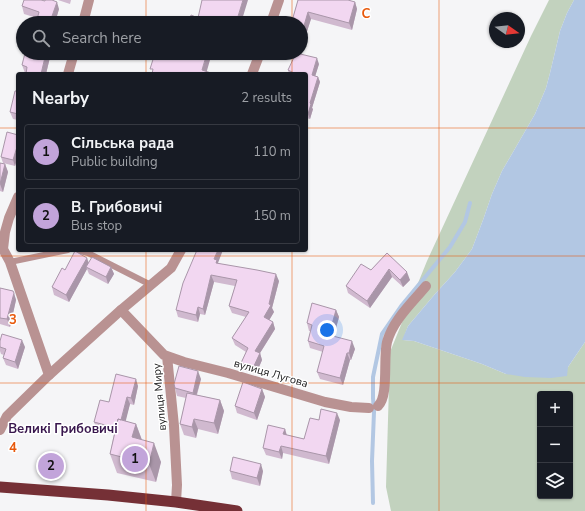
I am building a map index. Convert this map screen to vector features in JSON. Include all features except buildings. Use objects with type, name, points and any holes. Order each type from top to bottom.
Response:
[{"type":"highway","points":[[0,487],[108,495],[176,502],[237,511]]},
{"type":"street","points":[[85,16],[89,0]]},
{"type":"street","points":[[273,16],[279,0]]},
{"type":"street","points":[[69,72],[72,60]]},
{"type":"street","points":[[253,72],[257,60]]},
{"type":"street","points":[[16,202],[5,232],[3,249],[10,262],[49,375]]},
{"type":"street","points":[[0,430],[7,416],[49,375],[171,268],[180,252]]},
{"type":"street","name":"вулиця Лугова","points":[[167,356],[325,402],[351,407],[374,407],[379,405],[384,392],[386,350],[391,332],[398,320],[426,286]]},
{"type":"street","name":"вулиця Миру","points":[[122,310],[164,355],[167,356],[174,426],[177,485],[176,502]]},
{"type":"lane","points":[[10,262],[58,252]]},
{"type":"lane","points":[[84,252],[152,285]]},
{"type":"green space","points":[[549,0],[574,0],[560,31],[546,88],[535,114],[502,171],[472,249],[455,272],[408,326],[403,340],[414,341],[482,364],[506,374],[568,367],[585,342],[585,511],[391,511],[386,487],[390,352],[427,261]]},
{"type":"water","points":[[574,0],[585,0],[585,342],[568,367],[567,376],[551,378],[525,377],[506,374],[482,364],[414,341],[402,340],[408,326],[455,272],[472,249],[502,171],[535,114],[546,88],[560,31]]},
{"type":"waterway","points":[[373,503],[373,377],[382,334],[402,305],[450,247],[465,222],[470,203]]},
{"type":"place","name":"Сільська рада","points":[[135,459]]},
{"type":"place","name":"В. Грибовичі","points":[[51,466]]},
{"type":"district","name":"Великі Грибовичі","points":[[63,428]]}]
